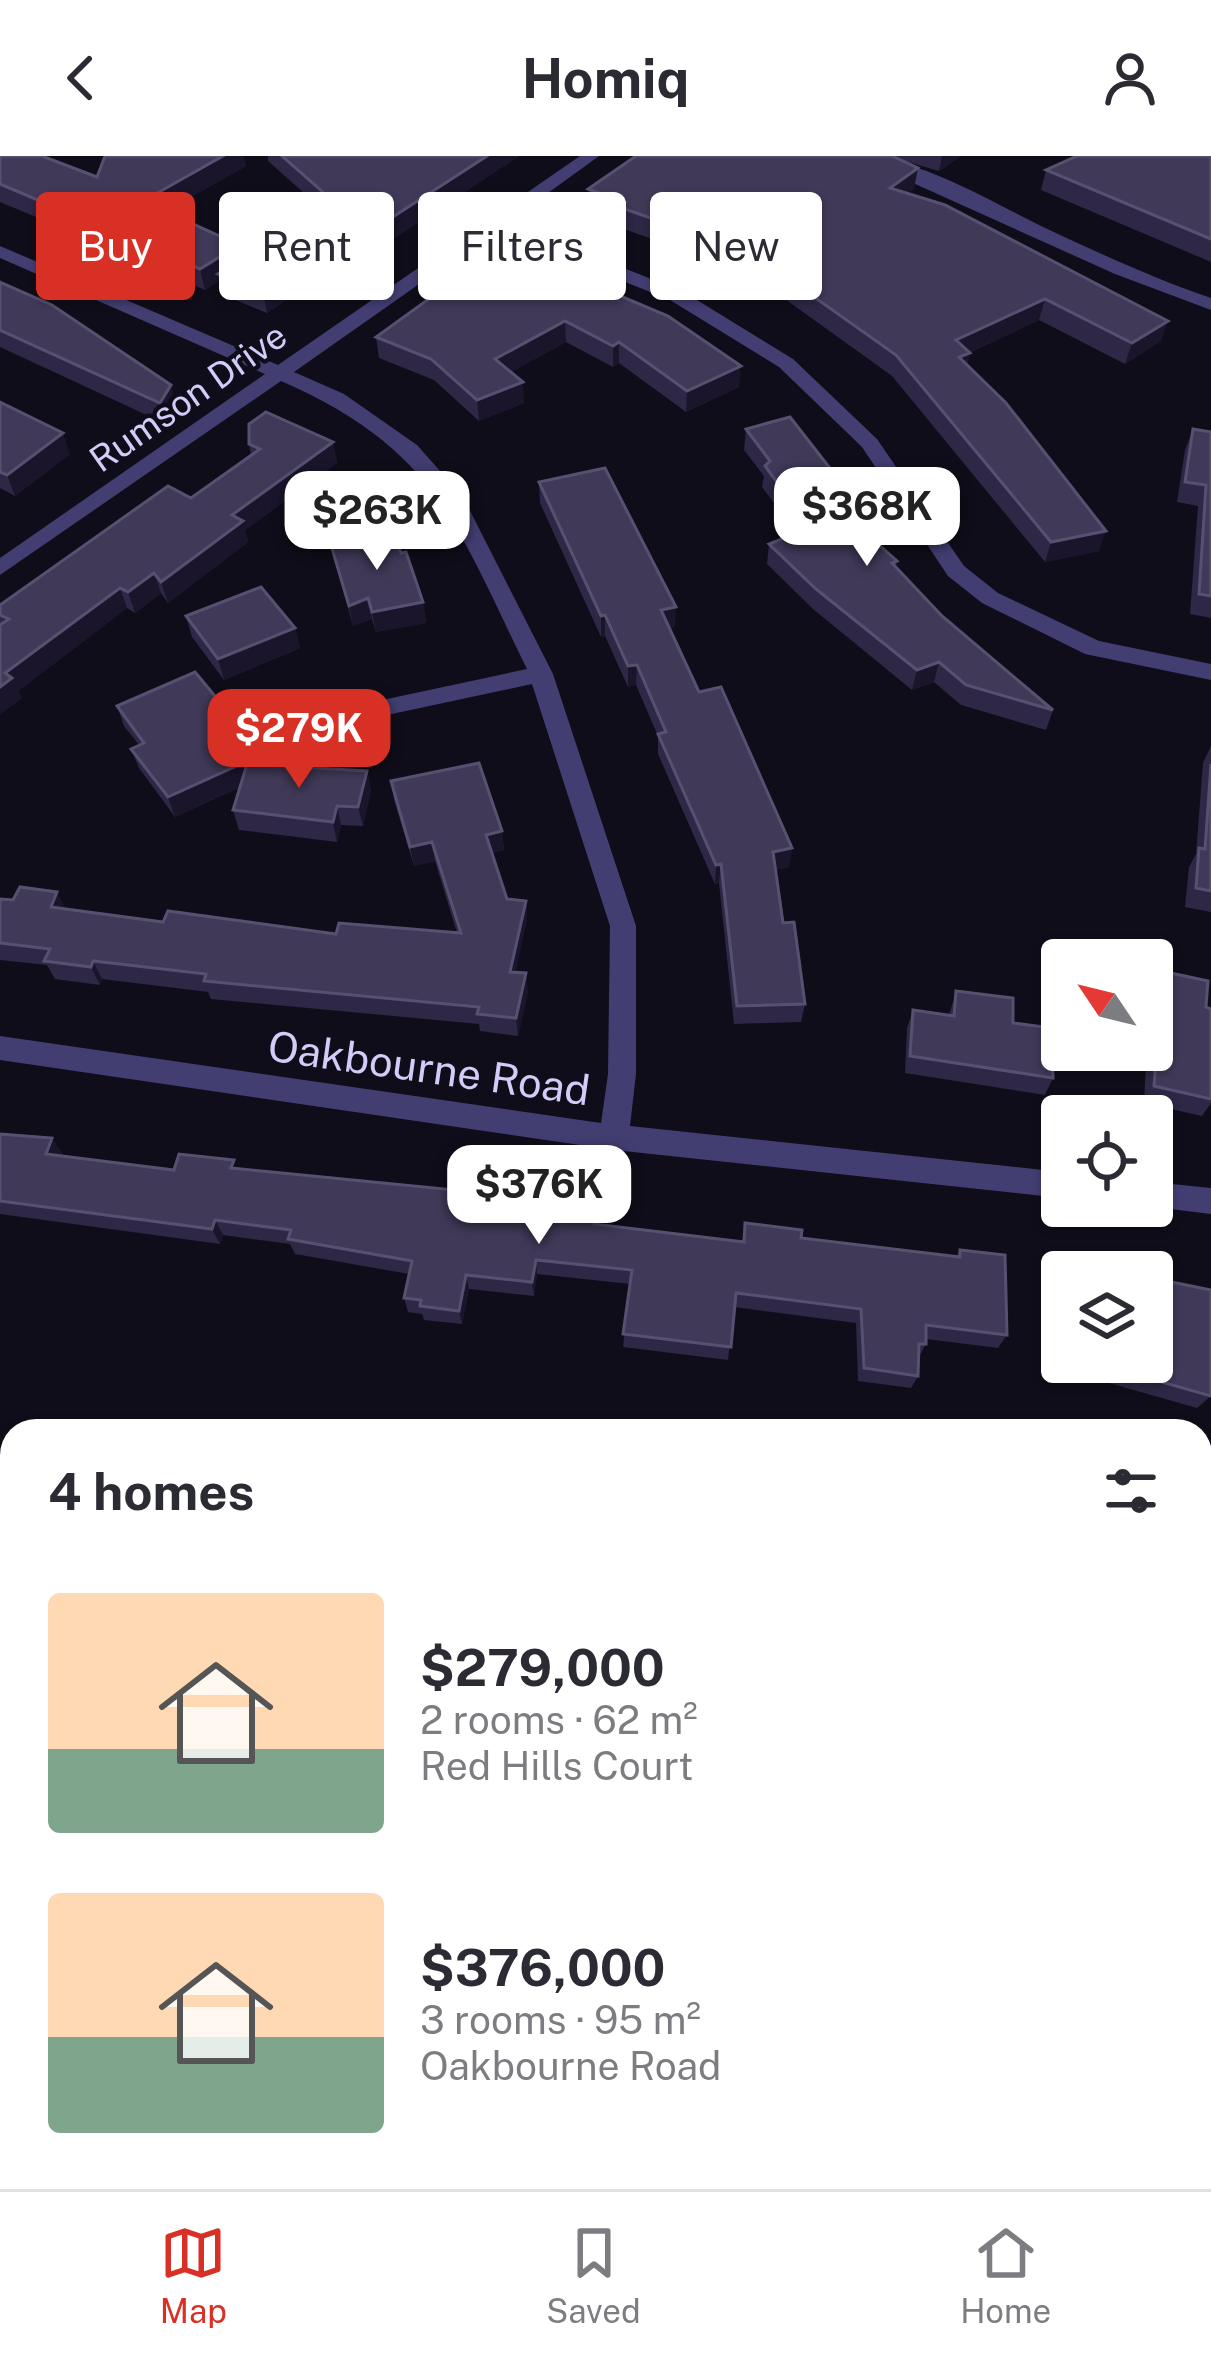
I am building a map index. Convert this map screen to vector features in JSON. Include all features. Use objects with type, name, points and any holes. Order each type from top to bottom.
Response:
[{"type":"street","name":"Rumson Drive","points":[[541,192],[591,156]]},
{"type":"street","points":[[861,156],[979,200],[1108,268],[1211,304]]},
{"type":"street","points":[[0,250],[363,413],[427,465],[454,502],[541,674],[623,926],[622,1074],[614,1137]]},
{"type":"street","points":[[626,276],[677,296],[786,363],[870,443],[956,571],[1005,608],[1093,648],[1211,672]]},
{"type":"street","name":"Rumson Drive","points":[[0,568],[418,278]]},
{"type":"street","points":[[373,710],[541,674]]},
{"type":"street","name":"Oakbourne Road","points":[[0,1048],[614,1137],[1041,1183]]},
{"type":"street","points":[[1173,1197],[1211,1201]]},
{"type":"building","points":[[0,156],[42,156],[97,177],[105,156],[223,156],[159,192],[36,192],[36,199],[0,184]]},
{"type":"building","points":[[282,156],[487,156],[431,192],[418,192],[418,201],[394,216],[394,192],[323,192]]},
{"type":"building","points":[[636,156],[892,156],[918,168],[890,188],[945,205],[1168,321],[1132,343],[1045,299],[956,340],[970,353],[959,357],[1006,403],[1106,531],[1051,542],[896,355],[818,300],[822,192],[650,192],[650,218],[626,209],[626,192],[588,189]]},
{"type":"building","points":[[1077,156],[1211,156],[1211,239],[1046,170]]},
{"type":"building","points":[[195,225],[219,236],[219,257],[200,269],[195,267]]},
{"type":"building","points":[[0,282],[52,305],[171,385],[160,403],[0,330]]},
{"type":"building","points":[[626,298],[668,316],[741,366],[687,391],[619,342],[613,346],[565,321],[495,359],[523,382],[477,400],[431,359],[376,337],[427,300]]},
{"type":"building","points":[[0,402],[63,433],[7,475],[0,472]]},
{"type":"building","points":[[266,412],[333,442],[232,515],[243,521],[161,582],[154,573],[128,592],[120,588],[5,673],[12,678],[0,687],[0,625],[9,619],[0,615],[0,605],[168,486],[191,498],[260,449],[249,444],[249,424]]},
{"type":"building","points":[[790,417],[857,503],[838,508],[897,561],[892,563],[942,616],[1053,710],[966,685],[939,662],[917,670],[816,589],[769,544],[810,528],[765,466],[770,461],[746,429]]},
{"type":"building","points":[[1193,429],[1211,432],[1211,596],[1199,594],[1206,485],[1185,482]]},
{"type":"building","points":[[605,468],[676,607],[661,610],[699,692],[721,687],[792,848],[773,852],[783,923],[794,922],[805,1004],[737,1006],[721,864],[716,865],[658,734],[666,732],[637,665],[628,666],[605,615],[601,616],[539,482]]},
{"type":"building","points":[[394,534],[401,553],[406,552],[423,602],[372,612],[368,598],[349,606],[331,545]]},
{"type":"building","points":[[261,587],[295,628],[218,659],[186,616]]},
{"type":"building","points":[[195,672],[263,754],[168,797],[131,749],[144,743],[117,706]]},
{"type":"building","points":[[479,763],[502,831],[486,835],[507,899],[526,901],[510,972],[526,973],[516,1018],[477,1014],[479,1007],[204,981],[206,974],[93,961],[91,967],[44,961],[50,949],[0,943],[0,899],[13,900],[20,887],[57,892],[51,907],[163,922],[168,911],[336,934],[339,923],[461,933],[432,842],[410,847],[391,781]]},
{"type":"building","points":[[247,764],[367,771],[358,807],[337,806],[333,822],[233,810]]},
{"type":"building","points":[[1211,764],[1211,891],[1196,888],[1199,848],[1205,849]]},
{"type":"building","points":[[1173,974],[1208,981],[1211,1099],[1154,1086],[1155,1071],[1173,1071]]},
{"type":"building","points":[[956,991],[1013,998],[1013,1023],[1041,1027],[1041,1071],[1053,1071],[1053,1078],[910,1056],[913,1010],[954,1016]]},
{"type":"building","points":[[0,1134],[52,1138],[46,1154],[174,1170],[179,1154],[234,1160],[231,1168],[596,1204],[594,1224],[744,1242],[745,1223],[802,1230],[801,1238],[960,1257],[960,1250],[1005,1255],[1007,1335],[926,1325],[926,1344],[919,1344],[918,1376],[864,1368],[861,1309],[736,1293],[731,1347],[623,1334],[632,1270],[536,1260],[532,1282],[466,1275],[459,1311],[420,1306],[421,1300],[404,1298],[412,1261],[288,1239],[291,1230],[215,1220],[212,1229],[0,1201]]},
{"type":"building","points":[[1173,1282],[1211,1290],[1211,1396],[1165,1383],[1173,1383]]}]
